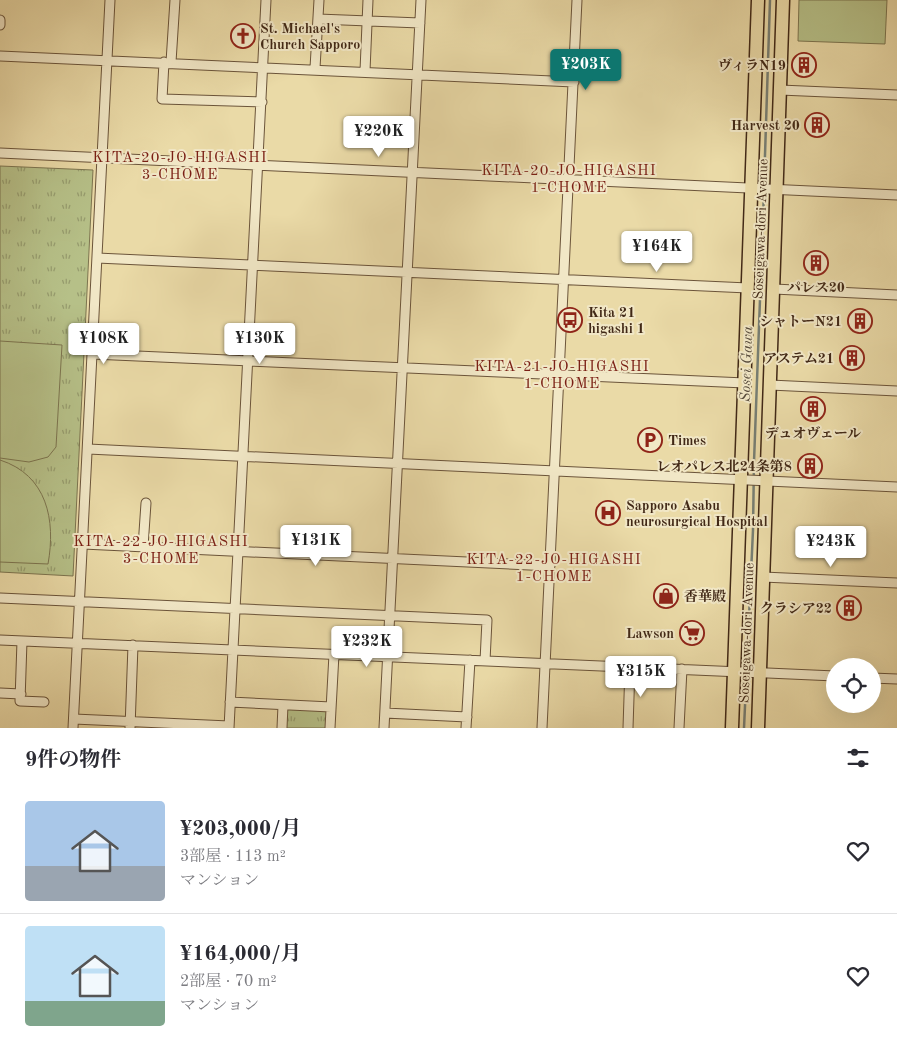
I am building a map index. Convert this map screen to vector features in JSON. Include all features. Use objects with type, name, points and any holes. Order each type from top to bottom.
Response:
[{"type":"highway","name":"Soseigawa-dori Avenue","points":[[732,728],[738,672],[748,288],[754,189],[758,0]]},
{"type":"highway","name":"Soseigawa-dori Avenue","points":[[758,728],[756,673],[763,577],[764,481],[774,289],[774,190],[783,0]]},
{"type":"street","points":[[110,0],[105,60],[102,158],[74,723],[229,727],[266,0]]},
{"type":"street","points":[[175,0],[162,99],[262,102]]},
{"type":"street","points":[[315,68],[319,0]]},
{"type":"street","points":[[365,71],[368,0]]},
{"type":"street","points":[[384,728],[420,0]]},
{"type":"street","points":[[542,728],[570,180],[577,0]]},
{"type":"street","points":[[318,19],[420,23]]},
{"type":"street","points":[[0,20],[0,25]]},
{"type":"street","points":[[0,56],[315,68],[574,82]]},
{"type":"street","points":[[780,90],[897,95]]},
{"type":"street","points":[[0,153],[897,195]]},
{"type":"street","points":[[97,258],[748,288]]},
{"type":"street","points":[[774,289],[897,295]]},
{"type":"street","points":[[92,354],[745,383]]},
{"type":"street","points":[[770,385],[897,391]]},
{"type":"street","points":[[88,449],[897,487]]},
{"type":"street","points":[[143,547],[146,503]]},
{"type":"street","points":[[83,544],[550,566]]},
{"type":"street","points":[[763,577],[897,583]]},
{"type":"street","points":[[0,598],[487,620],[485,660]]},
{"type":"street","points":[[0,640],[826,676]]},
{"type":"street","points":[[22,640],[20,701],[44,702]]},
{"type":"street","points":[[130,724],[133,645]]},
{"type":"street","points":[[330,728],[334,654]]},
{"type":"street","points":[[466,728],[470,660]]},
{"type":"street","points":[[628,728],[630,667]]},
{"type":"street","points":[[679,728],[682,670]]},
{"type":"street","points":[[881,678],[897,679]]},
{"type":"street","points":[[0,693],[20,694]]},
{"type":"street","points":[[230,702],[331,707]]},
{"type":"street","points":[[282,728],[283,705]]},
{"type":"street","points":[[385,713],[467,717]]},
{"type":"green space","points":[[799,0],[887,0],[885,44],[798,41]]},
{"type":"green space","points":[[0,166],[93,170],[73,576],[0,572]]},
{"type":"green space","points":[[0,341],[62,345],[56,447],[48,457],[29,462],[0,458]]},
{"type":"green space","points":[[0,460],[16,467],[28,476],[38,488],[45,501],[50,531],[48,564],[0,562]]},
{"type":"green space","points":[[286,707],[328,710],[327,728],[285,728]]},
{"type":"waterway","name":"Sosei Gawa","points":[[764,186],[770,0]]},
{"type":"waterway","name":"Sosei Gawa","points":[[744,728],[753,530],[764,191]]},
{"type":"place","name":"St. Michael's Church Sapporo","points":[[243,36]]},
{"type":"place","name":"ヴィラN19","points":[[804,65]]},
{"type":"place","name":"Harvest 20","points":[[817,125]]},
{"type":"place","name":"パレス20","points":[[816,263]]},
{"type":"place","name":"Kita 21 higashi 1","points":[[570,320]]},
{"type":"place","name":"シャトーN21","points":[[860,321]]},
{"type":"place","name":"アステム21","points":[[852,358]]},
{"type":"place","name":"デュオヴェール","points":[[813,409]]},
{"type":"place","name":"Times","points":[[650,440]]},
{"type":"place","name":"レオパレス北24条第8","points":[[810,466]]},
{"type":"place","name":"Sapporo Asabu neurosurgical Hospital","points":[[608,513]]},
{"type":"place","name":"香華殿","points":[[666,596]]},
{"type":"place","name":"クラシア22","points":[[849,608]]},
{"type":"place","name":"Lawson","points":[[692,633]]},
{"type":"district","name":"KITA-20-JO-HIGASHI 3-CHOME","points":[[180,166]]},
{"type":"district","name":"KITA-20-JO-HIGASHI 1-CHOME","points":[[569,178]]},
{"type":"district","name":"KITA-21-JO-HIGASHI 1-CHOME","points":[[562,374]]},
{"type":"district","name":"KITA-22-JO-HIGASHI 3-CHOME","points":[[161,550]]},
{"type":"district","name":"KITA-22-JO-HIGASHI 1-CHOME","points":[[554,568]]}]
